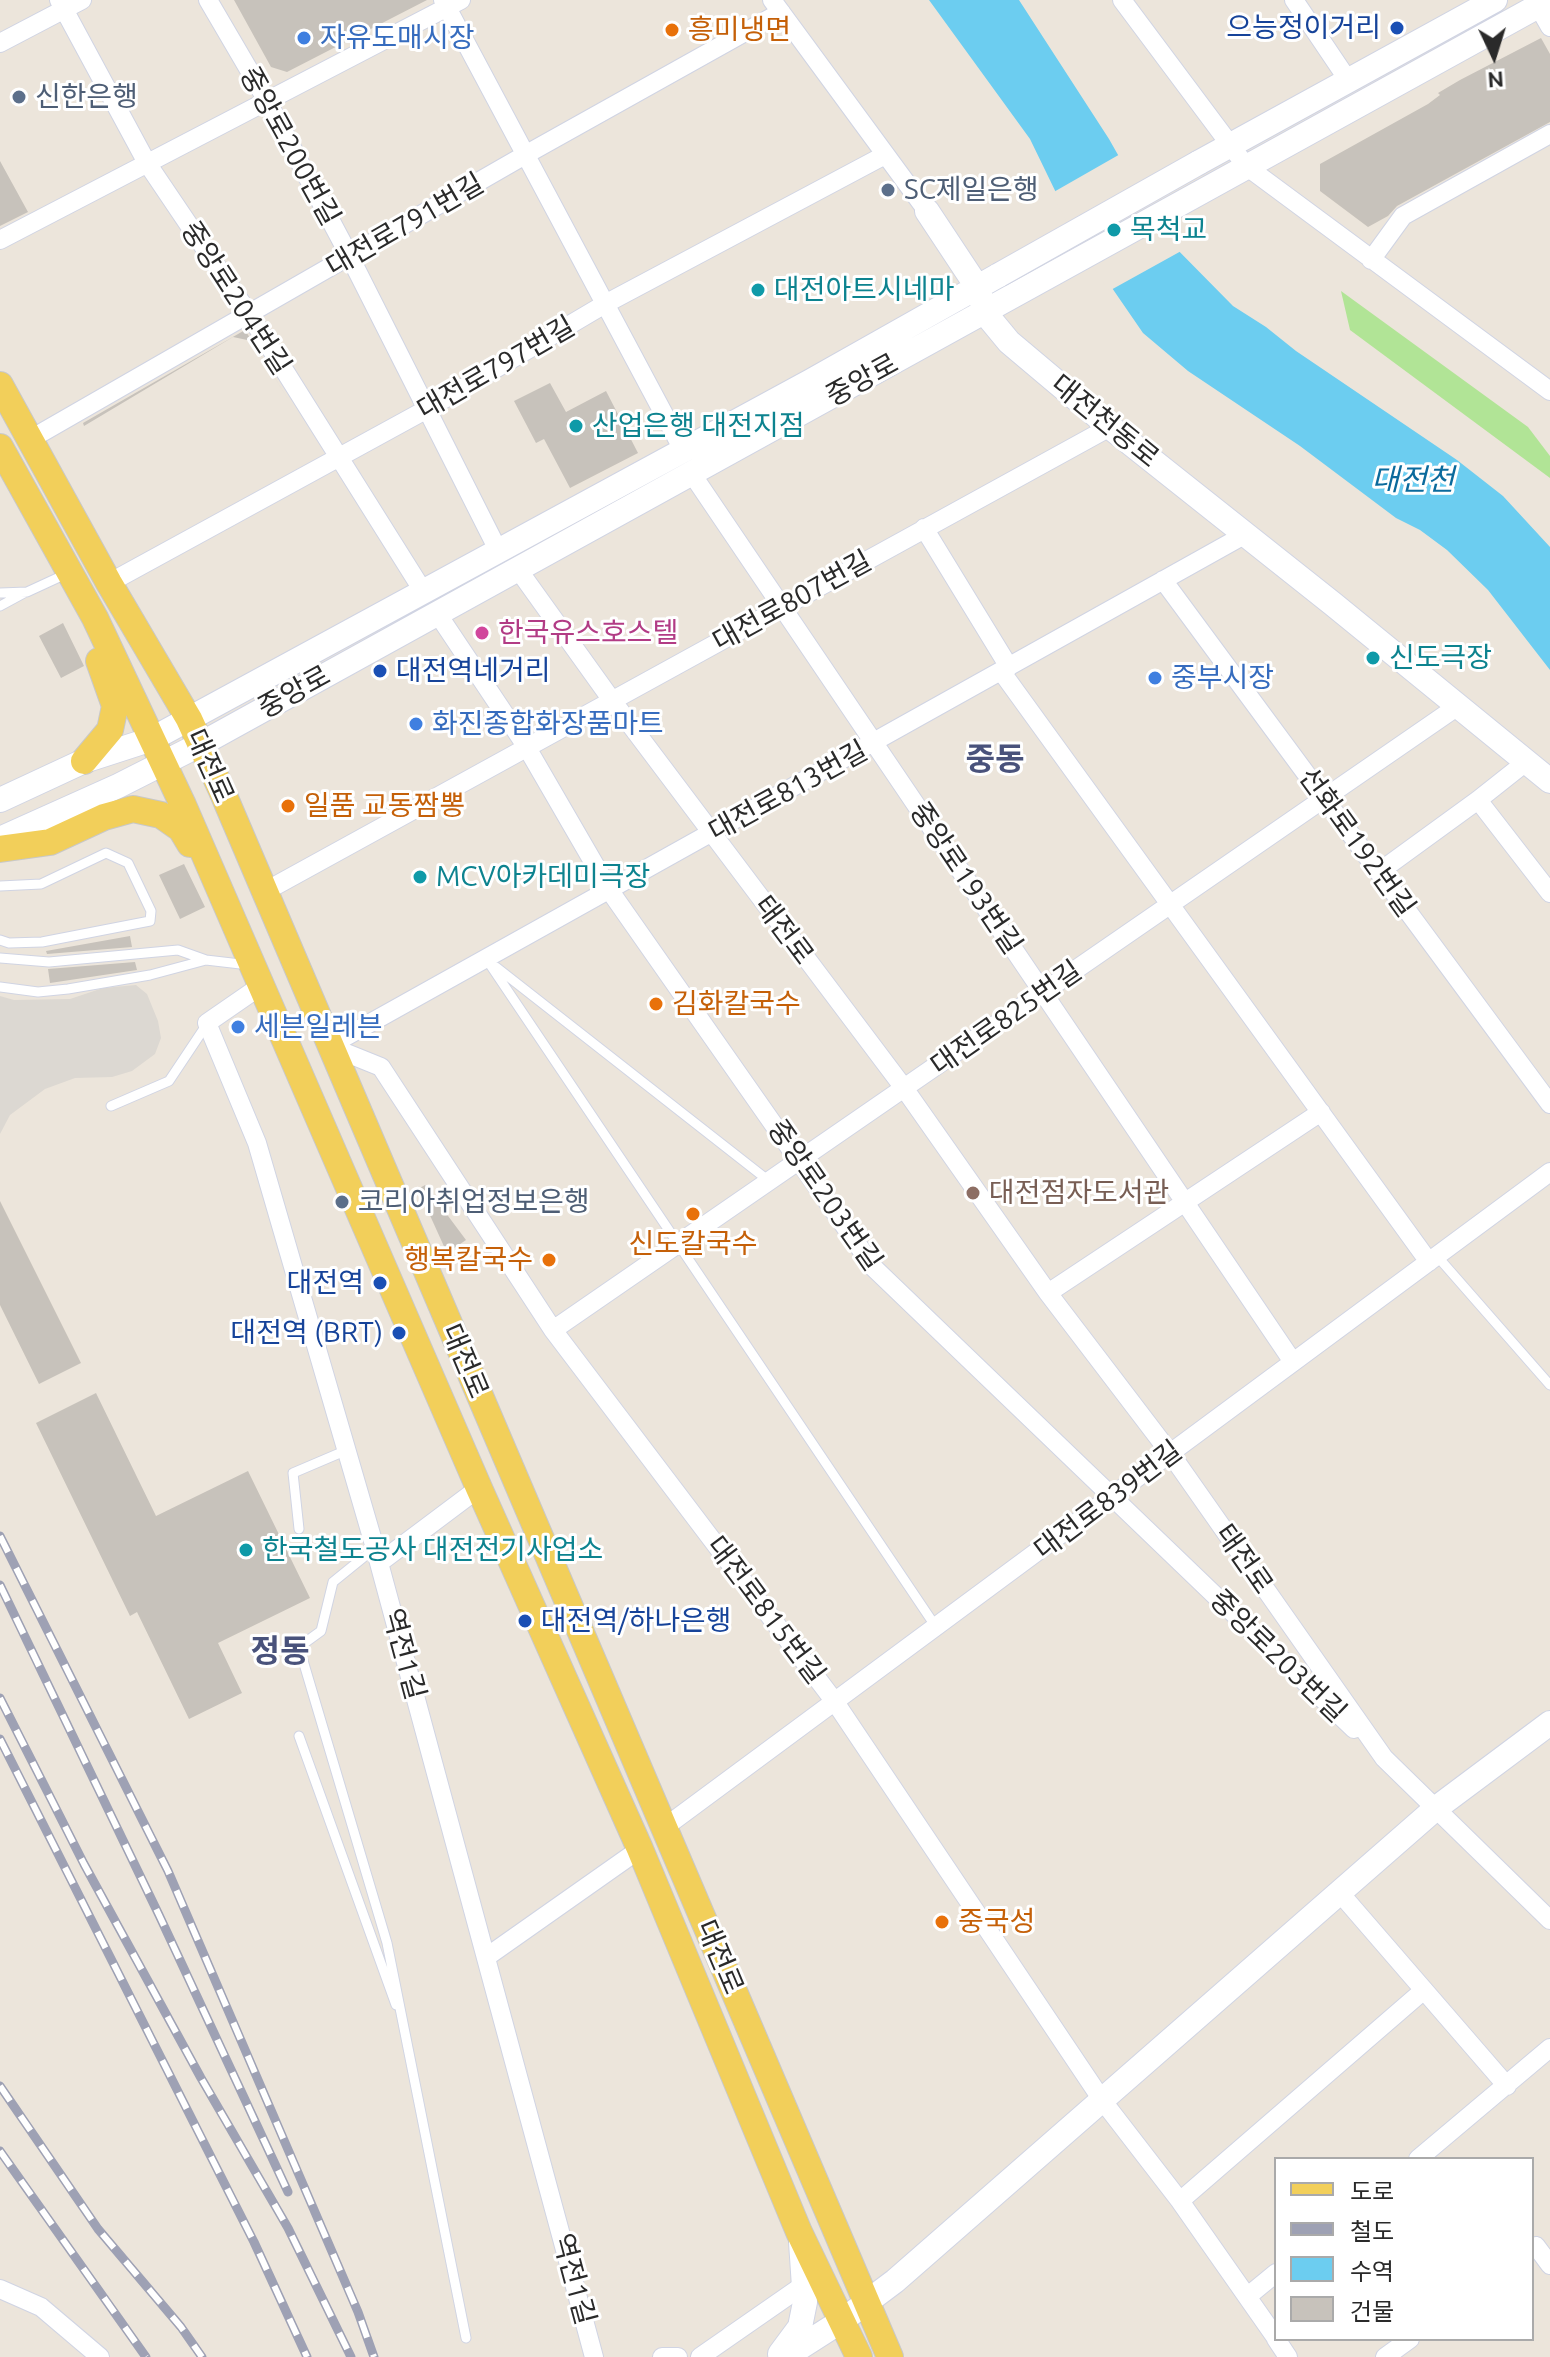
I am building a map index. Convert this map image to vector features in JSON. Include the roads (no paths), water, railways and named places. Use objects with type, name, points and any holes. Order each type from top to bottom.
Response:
[{"type":"main road","name":"중앙로","points":[[0,839],[118,786],[189,719],[1495,0]]},
{"type":"main road","name":"중앙로","points":[[0,800],[84,761],[201,744],[985,313],[1220,180],[1546,11]]},
{"type":"main road","name":"대전천동로","points":[[927,211],[989,281],[985,313],[1009,342],[1550,781]]},
{"type":"main road","name":"대전로","points":[[0,385],[201,744],[890,2357]]},
{"type":"main road","name":"대전로","points":[[0,447],[95,618],[158,751],[640,1849],[799,2232],[859,2357]]},
{"type":"main road","points":[[84,761],[110,730],[115,706],[98,657],[95,618]]},
{"type":"main road","points":[[0,849],[50,842],[104,817],[133,809],[161,815],[181,829],[227,906]]},
{"type":"main road","points":[[785,2357],[843,2320],[895,2281],[1435,1809],[1550,1723]]},
{"type":"main road","points":[[778,2357],[800,2327],[805,2302],[799,2232]]},
{"type":"street","points":[[0,43],[62,5],[82,0]]},
{"type":"street","name":"중앙로200번길","points":[[208,0],[266,99],[350,257],[429,408],[498,550]]},
{"type":"street","points":[[1122,0],[1246,166],[1550,391]]},
{"type":"street","points":[[1294,0],[1348,80]]},
{"type":"street","points":[[0,240],[450,3],[525,155],[682,448]]},
{"type":"street","name":"중앙로204번길","points":[[62,5],[147,163],[249,314],[423,591]]},
{"type":"street","name":"대전로791번길","points":[[29,440],[350,257],[776,6]]},
{"type":"street","name":"대전천동로","points":[[776,6],[927,211]]},
{"type":"street","points":[[1371,260],[1403,216],[1550,134]]},
{"type":"street","name":"대전로797번길","points":[[109,583],[429,408],[605,304],[885,155]]},
{"type":"street","name":"대전로807번길","points":[[264,892],[1110,427]]},
{"type":"street","name":"중앙로193번길","points":[[692,474],[1293,1362]]},
{"type":"street","points":[[924,528],[1005,669],[1321,1112],[1433,1259]]},
{"type":"street","name":"대전로813번길","points":[[329,1046],[1246,534]]},
{"type":"street","name":"태전로","points":[[517,568],[711,834],[904,1088],[1048,1293],[1170,1453],[1384,1758],[1550,1920]]},
{"type":"street","name":"선화로192번길","points":[[1163,580],[1550,1104]]},
{"type":"street","name":"중앙로203번길","points":[[437,613],[526,746],[610,891],[874,1268],[1384,1758]]},
{"type":"street","name":"대전로825번길","points":[[553,1330],[1458,706]]},
{"type":"street","points":[[1379,872],[1526,762]]},
{"type":"street","points":[[1478,800],[1550,893]]},
{"type":"street","points":[[207,1023],[258,975]]},
{"type":"street","name":"역전1길","points":[[207,1023],[257,1143],[347,1450],[488,1956],[594,2357]]},
{"type":"street","name":"대전로815번길","points":[[329,1046],[381,1067],[553,1330],[835,1702],[1102,2100],[1180,2201],[1274,2336]]},
{"type":"street","points":[[1048,1293],[1321,1112]]},
{"type":"street","name":"대전로839번길","points":[[665,1827],[1550,1172]]},
{"type":"street","points":[[377,1556],[479,1488]]},
{"type":"street","points":[[488,1956],[640,1849]]},
{"type":"street","points":[[1340,1893],[1507,2086]]},
{"type":"street","points":[[1180,2201],[1424,1990]]},
{"type":"street","points":[[1420,2157],[1550,2048]]},
{"type":"street","points":[[1539,2243],[1550,2265]]},
{"type":"street","points":[[1248,2296],[1274,2275]]},
{"type":"street","points":[[700,2357],[805,2284]]},
{"type":"street","points":[[0,2289],[41,2307],[100,2357]]},
{"type":"street","points":[[1385,2357],[1407,2341]]},
{"type":"street","points":[[662,2357],[678,2357]]},
{"type":"lane","points":[[0,606],[70,573]]},
{"type":"lane","points":[[0,593],[27,592]]},
{"type":"lane","points":[[0,886],[41,884],[106,853],[128,863],[151,911],[150,921],[42,942],[9,943],[0,940]]},
{"type":"lane","points":[[0,958],[49,962],[178,950],[258,975]]},
{"type":"lane","points":[[0,987],[38,992],[68,989],[150,975],[206,960]]},
{"type":"lane","points":[[487,960],[769,1181]]},
{"type":"lane","points":[[487,960],[936,1627]]},
{"type":"lane","points":[[111,1106],[169,1081],[207,1023]]},
{"type":"lane","points":[[1433,1259],[1550,1385]]},
{"type":"lane","points":[[299,1529],[293,1473],[347,1450]]},
{"type":"lane","points":[[377,1556],[333,1582],[321,1631],[299,1647],[387,1943],[466,2338]]},
{"type":"lane","points":[[299,1736],[407,2035]]},
{"type":"water","name":"대전천","points":[[929,0],[1019,0],[1109,139],[1164,236],[1233,306],[1457,460],[1503,496],[1550,547],[1550,670],[1488,590],[1447,550],[1420,530],[1396,518],[1300,446],[1188,371],[1143,333],[1079,240],[1030,139]]},
{"type":"railway","points":[[0,1536],[168,1871],[358,2312],[374,2357]]},
{"type":"railway","points":[[0,1585],[288,2192]]},
{"type":"railway","points":[[0,1698],[84,1864],[201,2078],[288,2228],[351,2357]]},
{"type":"railway","points":[[0,1739],[254,2242],[307,2357]]},
{"type":"railway","points":[[0,2086],[98,2229],[181,2327],[202,2357]]},
{"type":"railway","points":[[0,2151],[146,2357]]},
{"type":"place","name":"으능정이거리","points":[[1397,28]]},
{"type":"place","name":"흥미냉면","points":[[672,30]]},
{"type":"place","name":"자유도매시장","points":[[304,38]]},
{"type":"place","name":"신한은행","points":[[19,97]]},
{"type":"place","name":"SC제일은행","points":[[888,190]]},
{"type":"place","name":"목척교","points":[[1114,230]]},
{"type":"place","name":"대전아트시네마","points":[[758,290]]},
{"type":"place","name":"산업은행 대전지점","points":[[576,426]]},
{"type":"place","name":"한국유스호스텔","points":[[482,633]]},
{"type":"place","name":"신도극장","points":[[1373,658]]},
{"type":"place","name":"대전역네거리","points":[[380,671]]},
{"type":"place","name":"중부시장","points":[[1155,678]]},
{"type":"place","name":"화진종합화장품마트","points":[[416,724]]},
{"type":"place","name":"일품 교동짬뽕","points":[[288,806]]},
{"type":"place","name":"MCV아카데미극장","points":[[420,877]]},
{"type":"place","name":"김화칼국수","points":[[656,1004]]},
{"type":"place","name":"세븐일레븐","points":[[238,1027]]},
{"type":"place","name":"대전점자도서관","points":[[973,1193]]},
{"type":"place","name":"코리아취업정보은행","points":[[342,1202]]},
{"type":"place","name":"신도칼국수","points":[[693,1214]]},
{"type":"place","name":"행복칼국수","points":[[549,1260]]},
{"type":"place","name":"대전역","points":[[380,1283]]},
{"type":"place","name":"대전역 (BRT)","points":[[399,1333]]},
{"type":"place","name":"한국철도공사 대전전기사업소","points":[[246,1550]]},
{"type":"place","name":"대전역/하나은행","points":[[525,1621]]},
{"type":"place","name":"중국성","points":[[942,1922]]},
{"type":"district","name":"중동","points":[[995,759]]},
{"type":"district","name":"정동","points":[[280,1651]]}]
